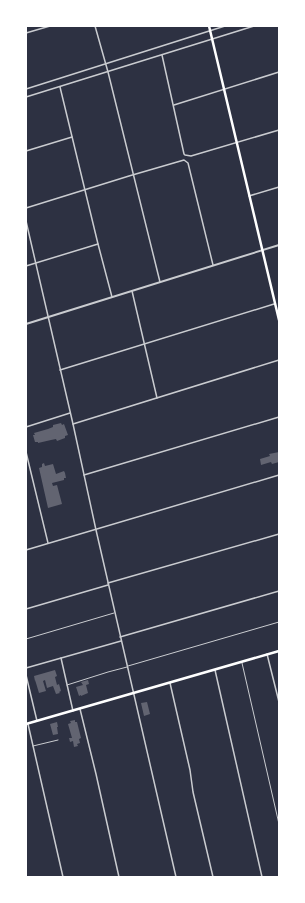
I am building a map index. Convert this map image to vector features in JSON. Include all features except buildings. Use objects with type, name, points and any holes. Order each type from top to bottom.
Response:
[{"type":"main road","points":[[209,26],[279,320]]},
{"type":"main road","points":[[27,724],[279,651]]},
{"type":"street","points":[[26,33],[50,26]]},
{"type":"street","points":[[95,26],[134,174],[160,282]]},
{"type":"street","points":[[26,89],[225,26]]},
{"type":"street","points":[[26,97],[254,26]]},
{"type":"street","points":[[162,55],[185,155],[190,156],[279,130]]},
{"type":"street","points":[[174,105],[279,72]]},
{"type":"street","points":[[60,86],[112,297]]},
{"type":"street","points":[[26,151],[72,136]]},
{"type":"street","points":[[26,208],[184,160],[188,163],[213,265]]},
{"type":"street","points":[[250,196],[279,187]]},
{"type":"street","points":[[26,221],[176,877]]},
{"type":"street","points":[[26,266],[98,244]]},
{"type":"street","points":[[26,324],[279,245]]},
{"type":"street","points":[[132,291],[157,398]]},
{"type":"street","points":[[60,370],[275,303]]},
{"type":"street","points":[[73,424],[279,360]]},
{"type":"street","points":[[26,427],[70,413]]},
{"type":"street","points":[[84,475],[279,418]]},
{"type":"street","points":[[26,452],[48,543]]},
{"type":"street","points":[[26,550],[279,475]]},
{"type":"street","points":[[26,609],[279,534]]},
{"type":"street","points":[[120,637],[279,591]]},
{"type":"street","points":[[26,668],[121,641]]},
{"type":"street","points":[[267,654],[279,702]]},
{"type":"street","points":[[61,658],[73,711]]},
{"type":"street","points":[[215,670],[262,877]]},
{"type":"street","points":[[26,675],[37,721]]},
{"type":"street","points":[[170,683],[212,877]]},
{"type":"street","points":[[80,709],[119,877]]},
{"type":"street","points":[[27,724],[63,877]]},
{"type":"lane","points":[[26,639],[115,613]]},
{"type":"lane","points":[[67,685],[130,665],[279,622]]},
{"type":"lane","points":[[242,662],[279,824]]},
{"type":"lane","points":[[33,746],[58,740]]}]
